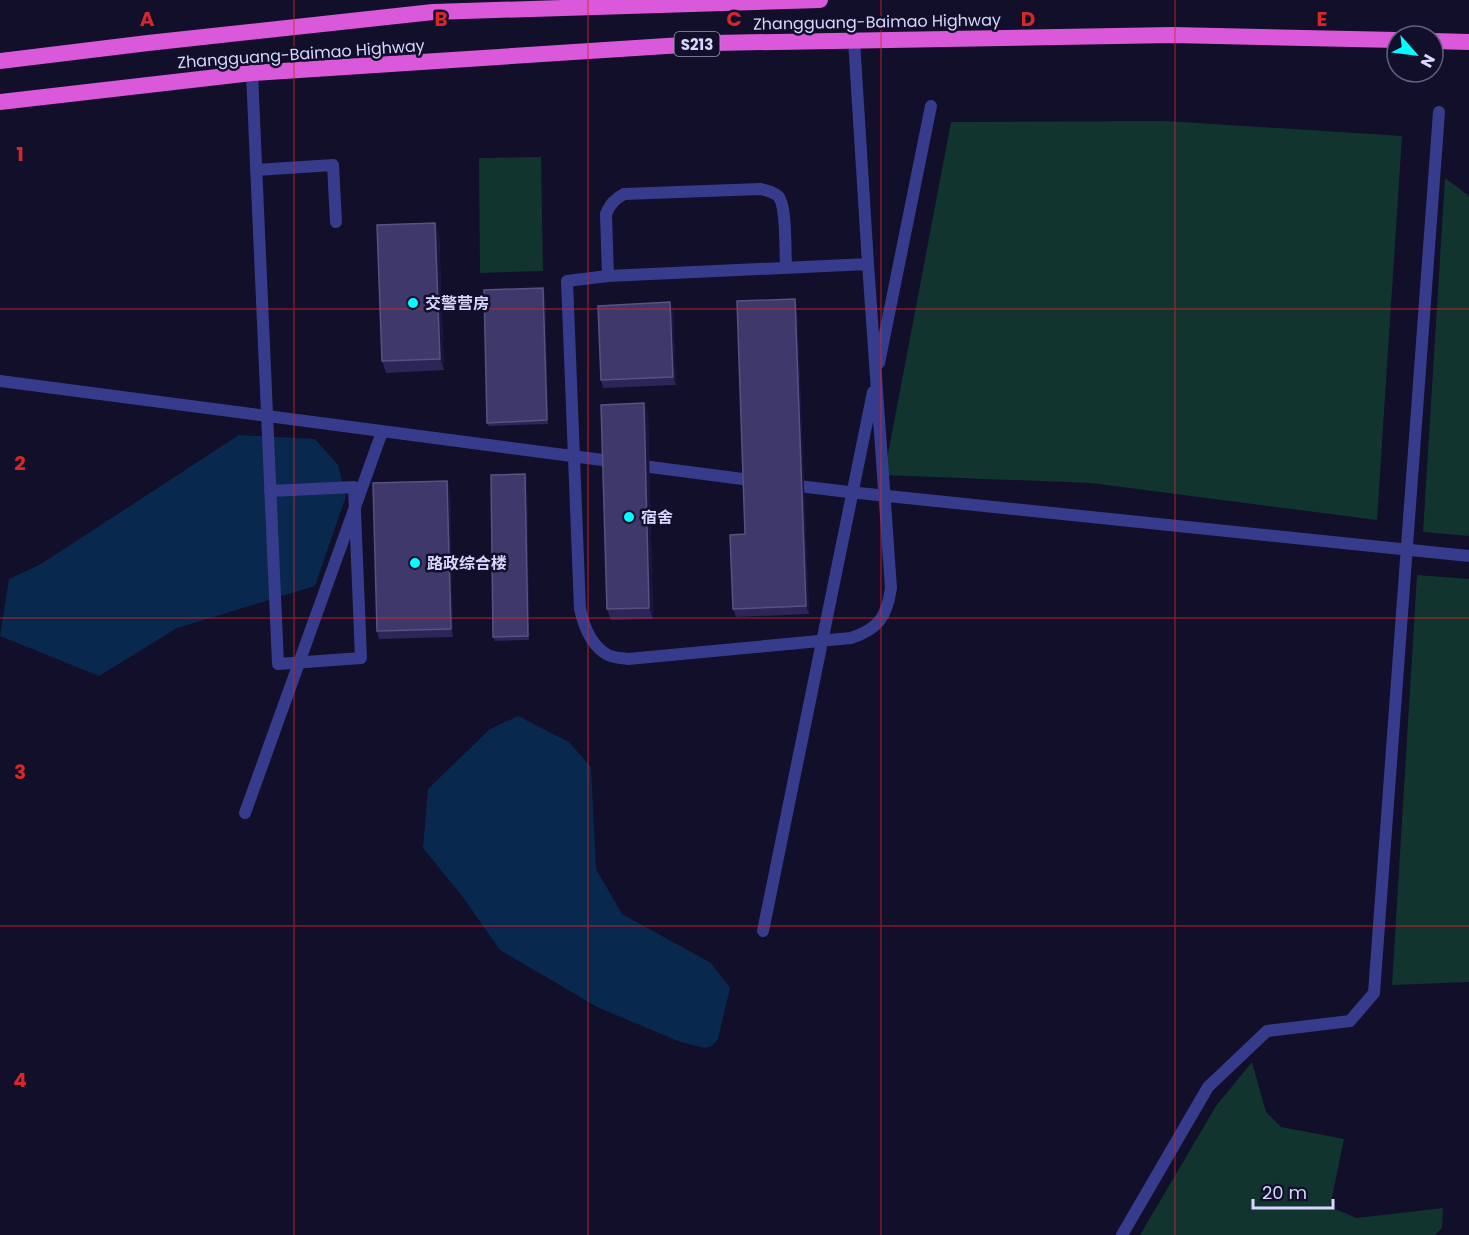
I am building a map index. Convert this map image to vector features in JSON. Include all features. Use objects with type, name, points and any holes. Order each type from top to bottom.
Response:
[{"type":"highway","name":"Zhangguang-Baimao Highway","points":[[0,61],[433,12],[820,0]]},
{"type":"highway","name":"Zhangguang-Baimao Highway","points":[[0,102],[252,73],[713,43],[1173,35],[1385,40]]},
{"type":"highway","points":[[1445,41],[1469,42]]},
{"type":"lane","points":[[854,40],[891,588],[885,614],[865,633],[851,638],[628,659],[609,656],[588,636],[580,609],[567,281],[608,276],[868,264]]},
{"type":"lane","points":[[252,73],[270,491],[278,664],[361,658],[354,487],[270,491]]},
{"type":"lane","points":[[763,932],[932,106]]},
{"type":"lane","points":[[1122,1235],[1208,1087],[1267,1031],[1350,1021],[1374,993],[1439,112]]},
{"type":"lane","points":[[256,170],[333,165],[336,222]]},
{"type":"lane","points":[[608,276],[606,214],[614,200],[624,194],[759,189],[770,191],[779,197],[784,208],[786,268]]},
{"type":"lane","points":[[0,381],[852,493],[1469,556]]},
{"type":"lane","points":[[244,813],[382,432]]},
{"type":"green space","points":[[1166,121],[1402,136],[1377,520],[1091,483],[884,475],[951,122]]},
{"type":"green space","points":[[541,157],[543,271],[480,273],[479,158]]},
{"type":"green space","points":[[1445,178],[1469,196],[1469,536],[1423,532]]},
{"type":"green space","points":[[1417,575],[1469,579],[1469,982],[1392,985]]},
{"type":"green space","points":[[1252,1062],[1266,1112],[1281,1127],[1344,1139],[1330,1207],[1357,1218],[1443,1208],[1442,1228],[1435,1235],[1140,1235],[1216,1106]]},
{"type":"water","points":[[239,435],[315,439],[338,465],[346,496],[315,586],[177,628],[99,676],[0,636],[9,579],[41,564]]},
{"type":"water","points":[[518,716],[569,742],[591,767],[596,869],[622,914],[711,963],[730,988],[718,1039],[712,1046],[704,1048],[678,1041],[597,1007],[500,950],[462,896],[423,848],[428,789],[490,729]]},
{"type":"building","name":"交警营房","points":[[435,223],[440,359],[382,361],[377,225]]},
{"type":"building","points":[[543,288],[547,420],[487,423],[484,290]]},
{"type":"building","points":[[795,299],[806,606],[733,609],[730,535],[745,534],[737,301]]},
{"type":"building","points":[[670,302],[673,377],[601,380],[598,306]]},
{"type":"building","name":"宿舍","points":[[644,403],[649,608],[607,609],[601,405]]},
{"type":"building","points":[[525,474],[528,636],[493,637],[491,475]]},
{"type":"building","name":"路政综合楼","points":[[447,481],[451,629],[377,631],[373,483]]},
{"type":"place","name":"交警营房","points":[[413,303]]},
{"type":"place","name":"宿舍","points":[[629,517]]},
{"type":"place","name":"路政综合楼","points":[[415,563]]}]
